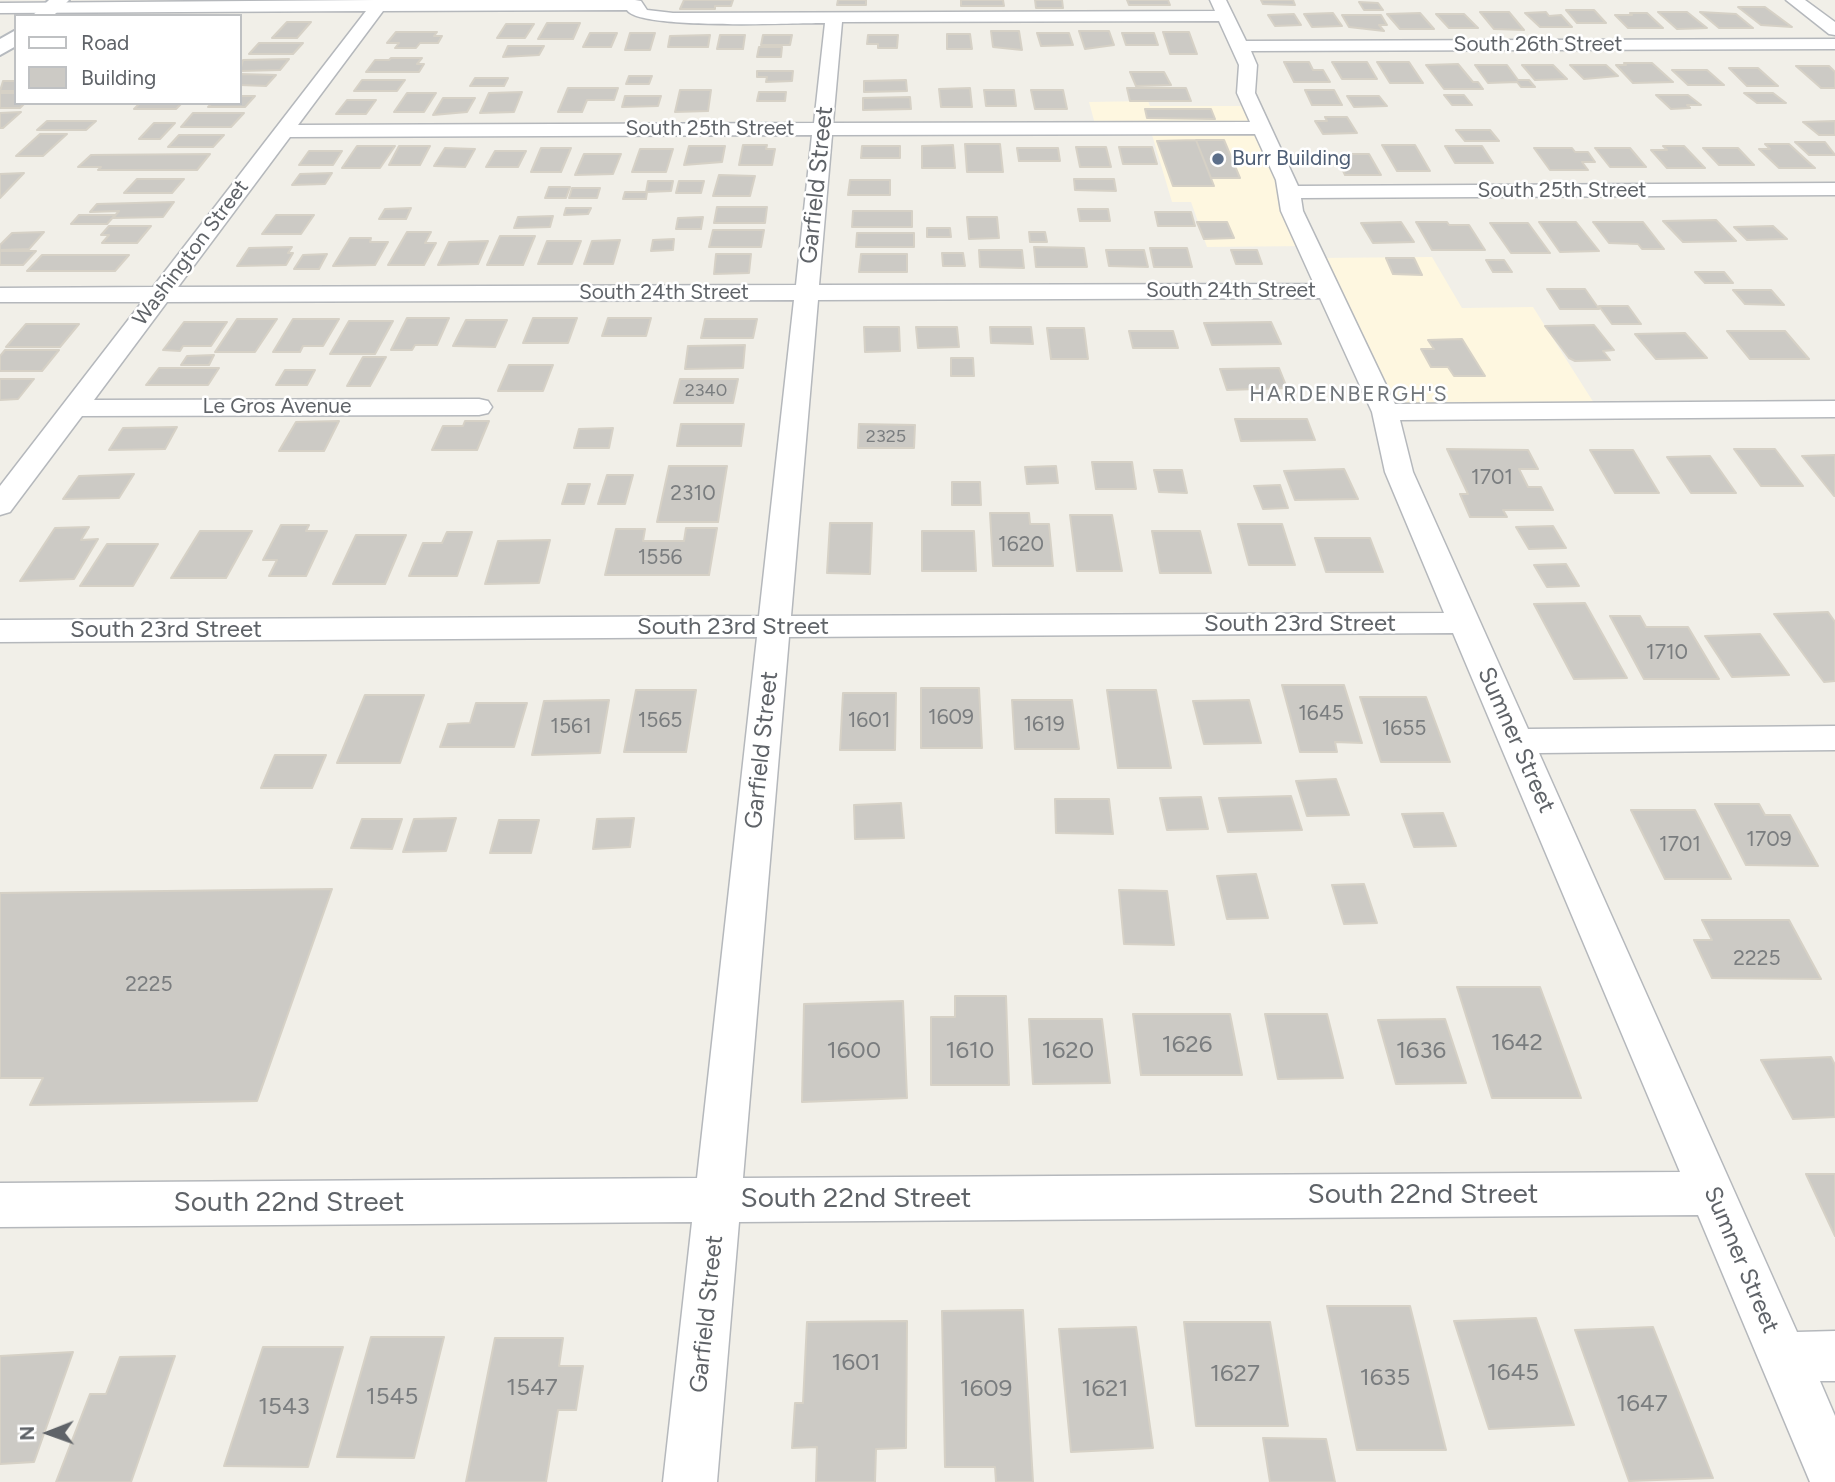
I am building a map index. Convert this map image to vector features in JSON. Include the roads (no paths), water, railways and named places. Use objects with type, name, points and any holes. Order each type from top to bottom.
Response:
[{"type":"main road","points":[[0,49],[14,38]]},
{"type":"street","points":[[1794,0],[1835,30]]},
{"type":"street","name":"Washington Street","points":[[0,506],[381,3]]},
{"type":"street","points":[[0,8],[636,3],[635,11],[655,18],[834,18],[927,9],[1222,8]]},
{"type":"street","name":"Sumner Street","points":[[1222,8],[1248,65],[1246,93],[1287,180],[1292,211],[1385,412],[1399,472],[1835,1477]]},
{"type":"street","name":"Garfield Street","points":[[690,1482],[834,18]]},
{"type":"street","name":"South 26th Street","points":[[1241,46],[1835,44]]},
{"type":"street","name":"South 25th Street","points":[[284,131],[1263,128]]},
{"type":"street","name":"South 25th Street","points":[[1288,192],[1835,189]]},
{"type":"street","name":"South 24th Street","points":[[0,295],[1329,291]]},
{"type":"street","name":"Le Gros Avenue","points":[[74,408],[480,407]]},
{"type":"street","points":[[1385,412],[1835,409]]},
{"type":"street","name":"South 23rd Street","points":[[0,631],[1465,624]]},
{"type":"street","points":[[1516,741],[1835,738]]},
{"type":"street","name":"South 22nd Street","points":[[0,1205],[1712,1193]]},
{"type":"street","points":[[1783,1357],[1835,1356]]},
{"type":"place","name":"Burr Building","points":[[1218,159]]},
{"type":"district","name":"HARDENBERGH'S","points":[[1349,395]]}]
